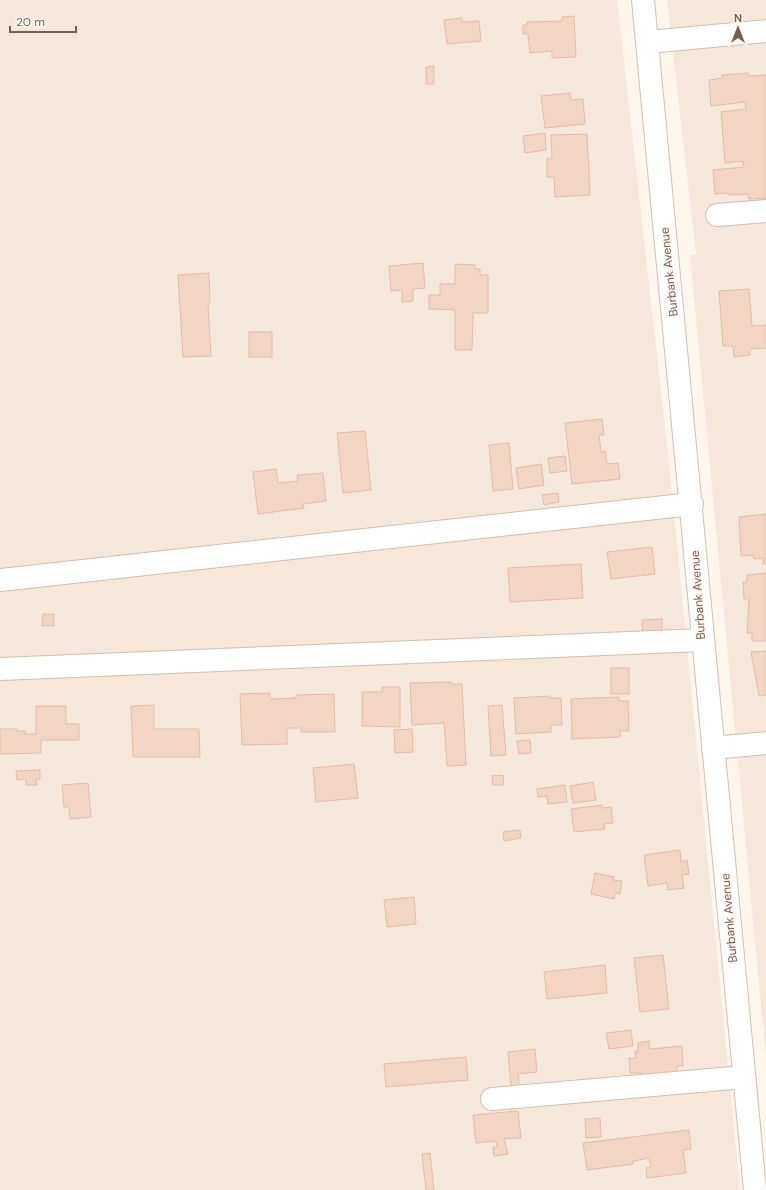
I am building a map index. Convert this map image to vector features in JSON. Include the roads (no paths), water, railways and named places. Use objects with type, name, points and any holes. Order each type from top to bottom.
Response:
[{"type":"street","name":"Burbank Avenue","points":[[643,0],[692,504],[702,640],[744,1077],[758,1147],[755,1190]]},
{"type":"street","points":[[648,42],[766,31]]},
{"type":"street","points":[[717,215],[766,211]]},
{"type":"street","points":[[0,580],[692,504]]},
{"type":"street","points":[[0,669],[702,640]]},
{"type":"street","points":[[713,748],[766,743]]},
{"type":"street","points":[[492,1099],[744,1077]]}]
